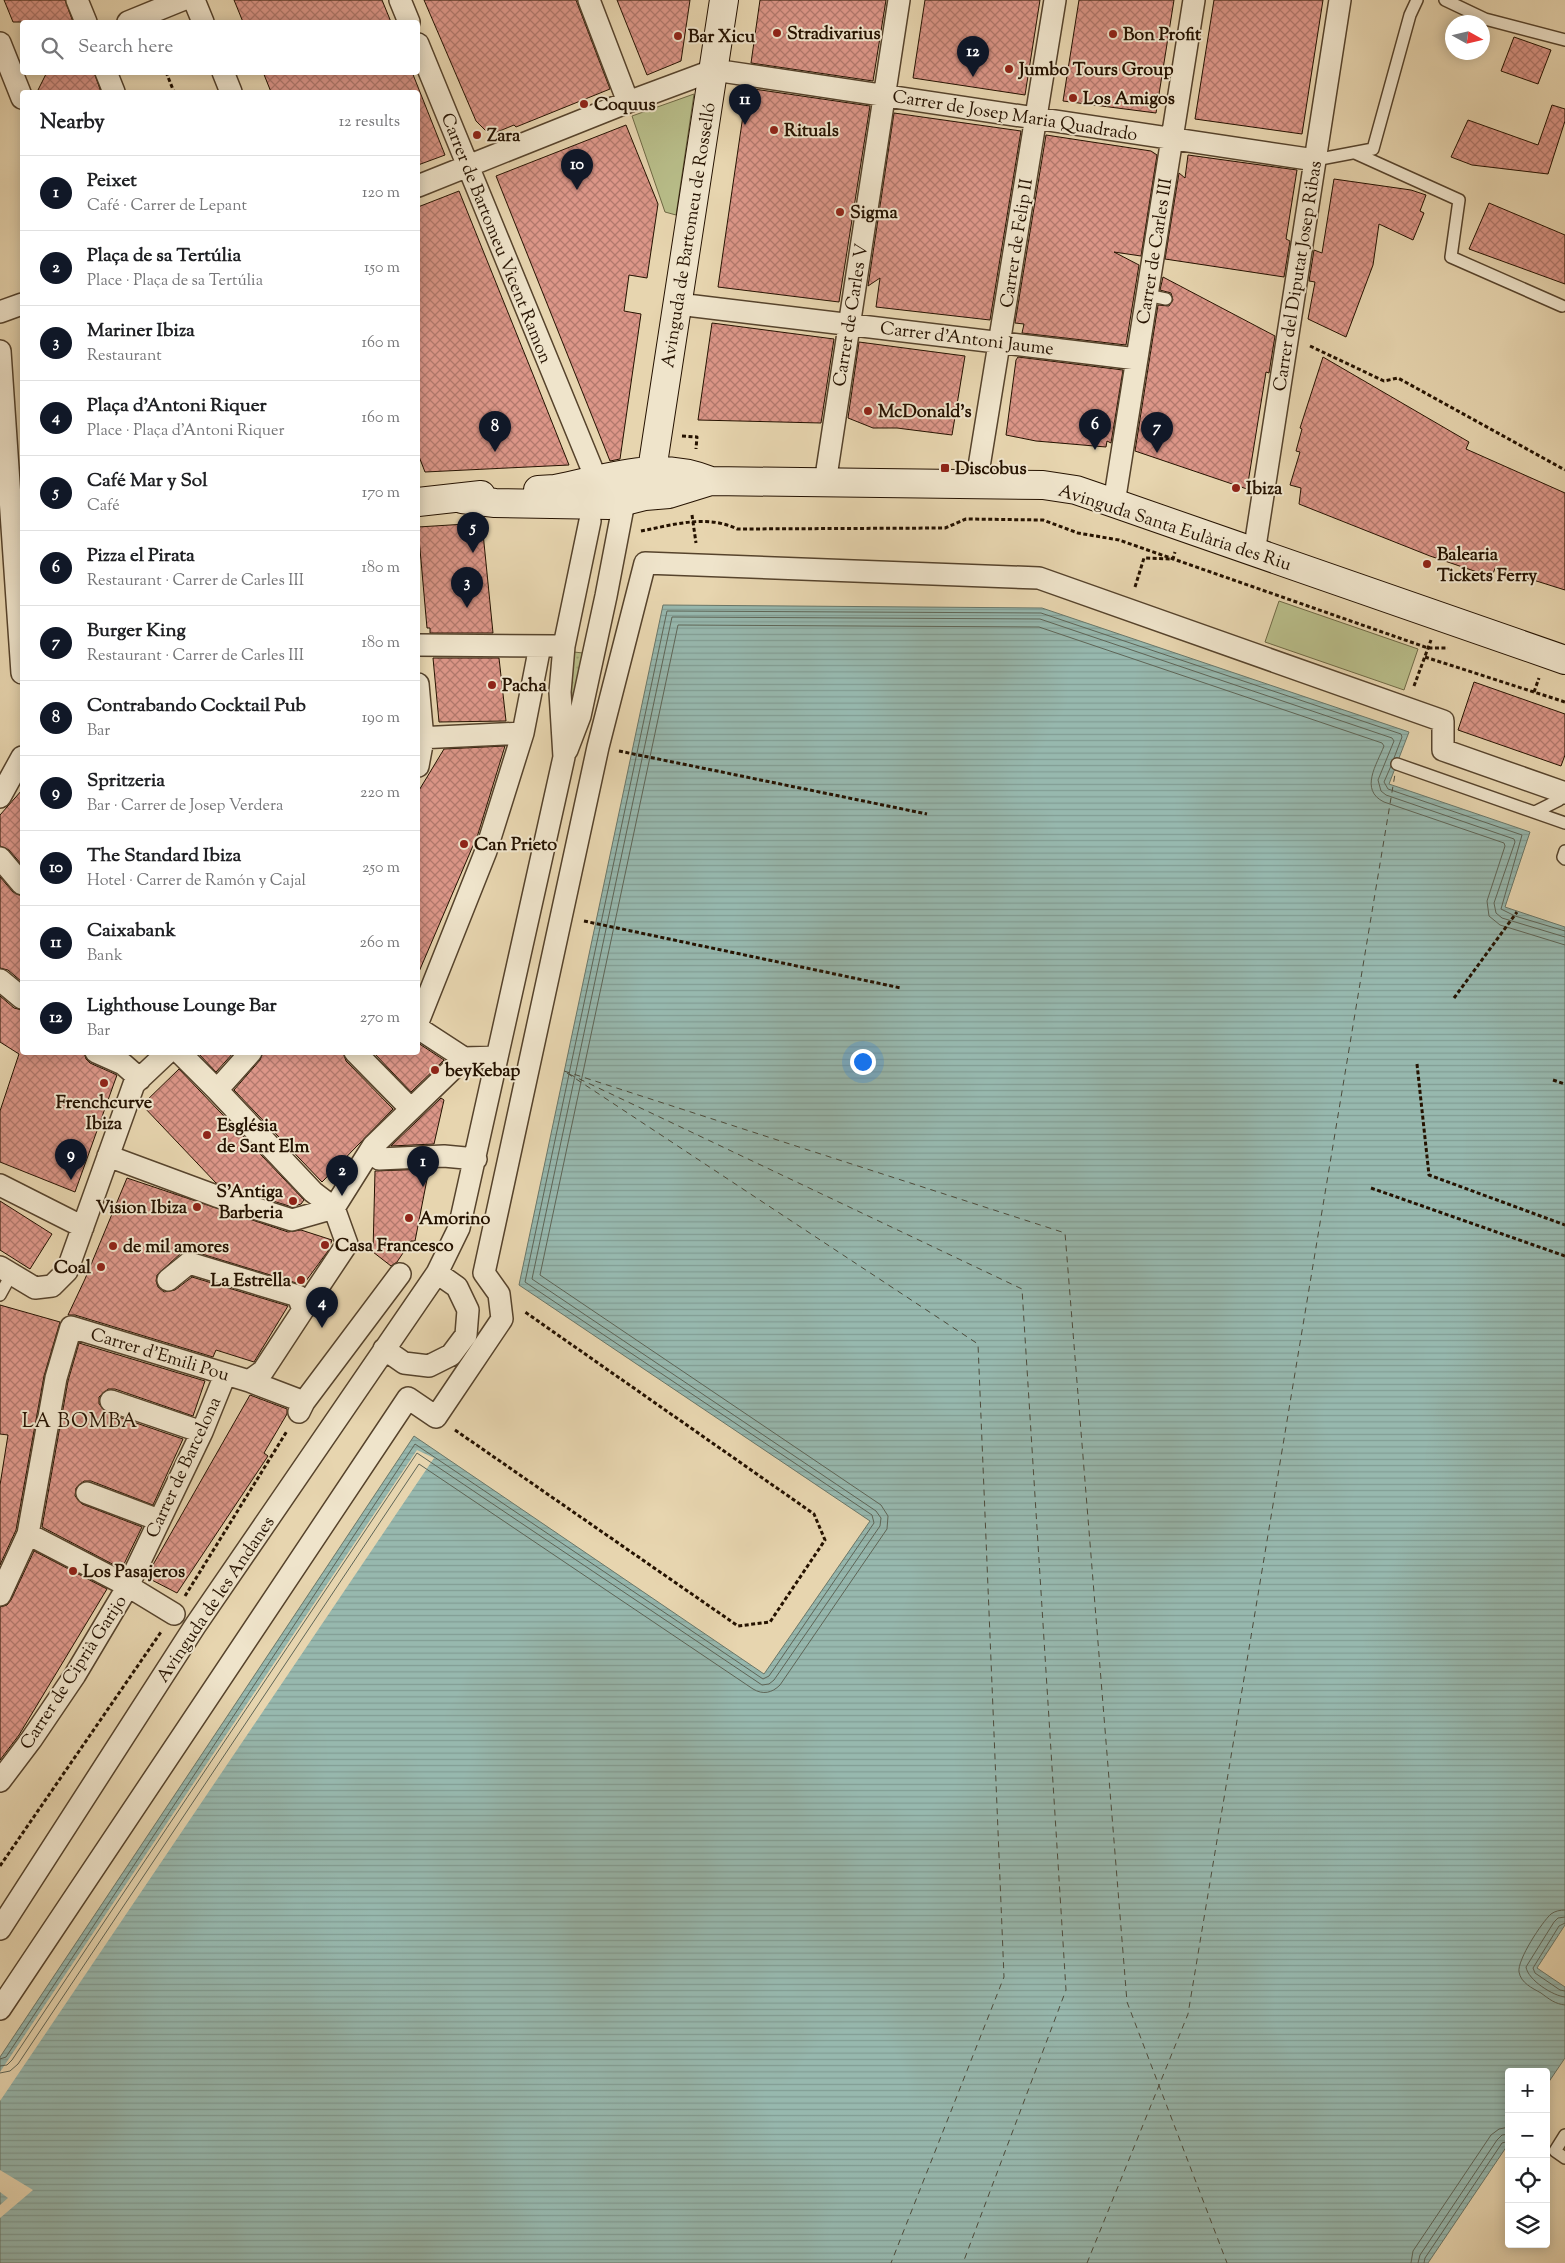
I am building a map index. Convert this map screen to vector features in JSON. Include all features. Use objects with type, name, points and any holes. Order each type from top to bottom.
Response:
[{"type":"street","points":[[77,0],[85,20]]},
{"type":"street","points":[[133,20],[182,0]]},
{"type":"street","points":[[194,0],[201,20]]},
{"type":"street","points":[[400,0],[408,20]]},
{"type":"street","points":[[589,0],[628,102]]},
{"type":"street","name":"Avinguda de Bartomeu de Rosselló","points":[[630,489],[678,304],[724,0]]},
{"type":"street","name":"Carrer de Carles V","points":[[824,483],[900,0]]},
{"type":"street","name":"Carrer de Felip II","points":[[976,485],[1055,0]]},
{"type":"street","name":"Carrer de Carles III","points":[[1114,503],[1137,359],[1156,297],[1172,139],[1194,0]]},
{"type":"street","name":"Carrer del Diputat Josep Ribas","points":[[1254,552],[1340,0]]},
{"type":"street","points":[[0,43],[11,66],[20,92]]},
{"type":"street","name":"Carrer de Bartomeu Vicent Ramon","points":[[420,49],[565,404],[630,489]]},
{"type":"street","points":[[420,185],[628,102],[714,70]]},
{"type":"street","name":"Carrer de Josep Maria Quadrado","points":[[714,70],[1315,160]]},
{"type":"street","points":[[107,75],[113,90]]},
{"type":"street","points":[[224,75],[230,90]]},
{"type":"street","name":"Carrer d'Antoni Jaume","points":[[678,304],[1137,359]]},
{"type":"street","points":[[0,312],[20,305]]},
{"type":"street","points":[[0,351],[20,616]]},
{"type":"street","name":"Avinguda Santa Eulària des Riu","points":[[420,502],[462,499],[494,502],[711,481],[1043,485],[1076,490],[1440,617],[1563,653]]},
{"type":"street","points":[[564,757],[560,692],[564,646],[576,592],[585,535],[630,489]]},
{"type":"street","points":[[564,757],[580,716],[630,489]]},
{"type":"street","points":[[0,2009],[408,1398],[436,1417],[502,1319],[499,1294],[484,1273],[598,747],[646,563],[1039,578],[1443,721],[1443,750],[1565,793]]},
{"type":"street","points":[[576,592],[582,601],[588,604],[601,601],[606,596]]},
{"type":"street","points":[[420,645],[564,646],[572,640],[581,639],[588,641],[594,650]]},
{"type":"street","points":[[420,1017],[486,851],[523,733],[540,646]]},
{"type":"street","points":[[420,738],[523,733]]},
{"type":"street","name":"Avinguda de les Andanes","points":[[0,1929],[195,1626],[437,1273],[459,1228],[476,1159],[564,757]]},
{"type":"street","points":[[0,797],[20,767]]},
{"type":"street","points":[[0,858],[20,882]]},
{"type":"street","points":[[0,980],[20,996]]},
{"type":"street","points":[[420,1029],[464,1058],[497,1057]]},
{"type":"street","points":[[103,1055],[124,1064],[140,1079]]},
{"type":"street","points":[[5,1271],[36,1288],[52,1286],[67,1271],[134,1084],[165,1055]]},
{"type":"street","points":[[182,1055],[313,1192],[334,1208],[347,1244],[300,1303],[263,1371],[249,1381]]},
{"type":"street","points":[[217,1090],[247,1055]]},
{"type":"street","points":[[358,1055],[411,1109]]},
{"type":"street","points":[[108,1156],[216,1196],[292,1220],[334,1208],[411,1109],[464,1058]]},
{"type":"street","points":[[376,1153],[476,1159]]},
{"type":"street","points":[[0,1185],[83,1228]]},
{"type":"street","points":[[168,1280],[189,1263],[300,1303]]},
{"type":"street","points":[[384,1349],[404,1363],[429,1366],[451,1355],[466,1335],[468,1310],[461,1295],[457,1288],[437,1273]]},
{"type":"street","points":[[304,1409],[400,1274]]},
{"type":"street","name":"Carrer d'Emili Pou","points":[[28,1534],[56,1378],[71,1327],[249,1381],[304,1409]]},
{"type":"street","name":"Carrer de Barcelona","points":[[128,1586],[202,1432],[225,1375]]},
{"type":"street","points":[[111,1401],[202,1432]]},
{"type":"street","points":[[87,1493],[159,1520]]},
{"type":"street","points":[[0,1595],[28,1534],[128,1586],[174,1614]]},
{"type":"street","name":"Carrer de Ciprià Garijo","points":[[0,1781],[31,1740],[75,1675],[128,1586]]},
{"type":"lane","points":[[1315,160],[1373,150],[1410,14],[1417,0]]},
{"type":"lane","points":[[1445,0],[1485,19],[1565,40]]},
{"type":"lane","points":[[1355,153],[1458,200],[1450,257],[1562,306]]},
{"type":"lane","points":[[1397,764],[1565,823]]},
{"type":"lane","points":[[1534,812],[1559,800],[1565,793]]},
{"type":"lane","points":[[1565,851],[1563,857],[1565,860]]},
{"type":"lane","points":[[0,1294],[5,1271]]},
{"type":"lane","points":[[1565,2136],[1555,2151],[1565,2158]]},
{"type":"path","points":[[167,75],[173,90]]},
{"type":"path","points":[[1288,335],[1384,381],[1398,378],[1565,470]]},
{"type":"path","points":[[634,536],[639,532],[693,521],[724,523],[737,529],[945,528],[966,520],[1043,520],[1078,533],[1119,540],[1361,624]]},
{"type":"path","points":[[1173,559],[1183,528]]},
{"type":"path","points":[[1127,609],[1144,558],[1173,559]]},
{"type":"path","points":[[1406,708],[1440,617]]},
{"type":"path","points":[[1425,657],[1565,702]]},
{"type":"path","points":[[598,747],[927,814]]},
{"type":"path","points":[[1454,998],[1517,912]]},
{"type":"path","points":[[561,917],[901,988]]},
{"type":"path","points":[[1417,1064],[1429,1175],[1565,1225]]},
{"type":"path","points":[[1553,1080],[1565,1084]]},
{"type":"path","points":[[1371,1188],[1565,1256]]},
{"type":"path","points":[[436,1417],[738,1626],[770,1622],[825,1540],[814,1514],[499,1294]]},
{"type":"path","points":[[0,1866],[174,1614],[304,1409]]},
{"type":"green space","points":[[694,94],[676,215],[665,212],[632,116]]},
{"type":"green space","points":[[1279,601],[1418,649],[1404,690],[1265,642]]},
{"type":"green space","points":[[574,652],[583,653],[570,721],[567,701]]},
{"type":"water","points":[[663,605],[1042,608],[1409,732],[1389,784],[1530,832],[1505,907],[1565,927],[1565,1925],[1537,1968],[1565,1987],[1565,2058],[1550,2080],[1550,2068],[1505,2068],[1505,2149],[1428,2263],[0,2263],[0,2057],[414,1436],[764,1674],[870,1521],[519,1285]]},
{"type":"pier","points":[[417,1450],[434,1458],[0,2101],[0,2072]]},
{"type":"pier","points":[[0,2170],[33,2190],[0,2218],[0,2205],[8,2198],[0,2192]]},
{"type":"building","points":[[4,0],[65,0],[72,20],[20,20],[20,22],[13,22]]},
{"type":"building","points":[[234,0],[382,0],[390,20],[242,20]]},
{"type":"building","points":[[424,0],[576,0],[610,89],[516,127],[514,125],[497,132],[486,131],[476,121]]},
{"type":"building","points":[[617,0],[690,0],[681,61],[647,75]]},
{"type":"building","points":[[760,0],[886,0],[873,81],[751,63]]},
{"type":"building","points":[[925,0],[1040,0],[1025,95],[913,78]]},
{"type":"building","points":[[1079,0],[1174,0],[1156,113],[1063,101]]},
{"type":"building","points":[[1214,0],[1323,0],[1302,134],[1195,119]]},
{"type":"building","points":[[1514,37],[1551,50],[1538,84],[1501,71]]},
{"type":"building","points":[[46,75],[95,75],[100,90],[38,90]]},
{"type":"building","points":[[264,75],[413,75],[419,90],[270,90]]},
{"type":"building","points":[[747,88],[870,106],[839,302],[718,287]]},
{"type":"building","points":[[420,92],[445,155],[420,164]]},
{"type":"building","points":[[1552,105],[1565,109],[1565,121],[1548,174],[1472,165],[1451,157],[1468,120],[1538,145]]},
{"type":"building","points":[[894,113],[1021,131],[990,320],[876,307],[880,278],[868,286]]},
{"type":"building","points":[[626,125],[658,204],[647,278],[629,275],[624,311],[641,314],[620,459],[610,461],[496,176]]},
{"type":"building","points":[[1046,135],[1151,151],[1157,155],[1141,256],[1114,252],[1139,265],[1126,345],[1022,333],[1024,324],[1015,323]]},
{"type":"building","points":[[1188,155],[1297,170],[1286,239],[1290,241],[1284,277],[1165,259],[1179,173],[1185,178]]},
{"type":"building","points":[[1334,179],[1411,190],[1426,195],[1420,211],[1424,213],[1413,240],[1379,224],[1373,265],[1346,337],[1308,319],[1315,282],[1309,281],[1314,250],[1322,253]]},
{"type":"building","points":[[459,191],[569,465],[425,472],[420,459],[420,206]]},
{"type":"building","points":[[1489,203],[1565,235],[1565,284],[1469,249]]},
{"type":"building","points":[[1163,277],[1275,336],[1269,373],[1266,372],[1247,489],[1135,451],[1158,305],[1169,306],[1173,300],[1171,293],[1160,290]]},
{"type":"building","points":[[712,323],[834,339],[821,423],[698,420]]},
{"type":"building","points":[[859,342],[965,356],[952,435],[897,428],[873,428],[848,418]]},
{"type":"building","points":[[1018,357],[1123,370],[1111,443],[1107,441],[1106,447],[1036,441],[1006,435],[1016,360]]},
{"type":"building","points":[[1323,357],[1469,442],[1466,449],[1565,493],[1565,590],[1495,568],[1492,577],[1430,556],[1299,504],[1301,488],[1290,485],[1300,452],[1296,451],[1302,429],[1300,428]]},
{"type":"building","points":[[482,523],[493,633],[430,633],[430,628],[427,628],[420,549],[420,527]]},
{"type":"building","points":[[433,658],[499,658],[506,721],[439,722]]},
{"type":"building","points":[[1474,682],[1565,714],[1565,755],[1561,766],[1458,730]]},
{"type":"building","points":[[505,746],[478,834],[420,969],[420,789],[444,749]]},
{"type":"building","points":[[20,792],[20,863],[9,850],[0,846],[0,815]]},
{"type":"building","points":[[0,877],[13,892],[20,895],[20,980],[8,970],[0,968]]},
{"type":"building","points":[[0,996],[14,1008],[20,1010],[20,1055],[85,1055],[90,1063],[117,1075],[75,1192],[0,1162],[0,1111],[19,1054],[0,1042]]},
{"type":"building","points":[[420,1044],[444,1060],[411,1092],[376,1055],[420,1055]]},
{"type":"building","points":[[200,1055],[231,1055],[216,1072]]},
{"type":"building","points":[[262,1055],[344,1055],[346,1061],[393,1109],[322,1182],[234,1090],[260,1060]]},
{"type":"building","name":"Església de Sant Elm","points":[[179,1069],[304,1200],[301,1204],[292,1207],[216,1183],[142,1105]]},
{"type":"building","points":[[441,1098],[444,1100],[434,1144],[391,1146]]},
{"type":"building","points":[[429,1169],[415,1241],[411,1241],[397,1262],[391,1266],[373,1252],[375,1171]]},
{"type":"building","points":[[127,1178],[288,1232],[301,1230],[332,1240],[328,1251],[303,1285],[192,1251],[181,1253],[157,1275],[158,1287],[164,1292],[175,1290],[192,1277],[288,1306],[254,1362],[216,1350],[213,1357],[75,1315],[68,1315]]},
{"type":"building","points":[[0,1201],[52,1234],[30,1269],[0,1250]]},
{"type":"building","points":[[0,1305],[60,1322],[44,1376],[16,1530],[0,1565],[0,1485],[8,1435],[0,1434]]},
{"type":"building","points":[[79,1343],[205,1381],[193,1416],[115,1389],[108,1389],[99,1397],[99,1404],[107,1413],[183,1439],[153,1505],[91,1481],[84,1481],[76,1488],[75,1496],[82,1504],[142,1527],[124,1564],[120,1568],[42,1527],[68,1381]]},
{"type":"building","points":[[250,1395],[287,1409],[287,1414],[264,1453],[268,1456],[177,1593],[146,1577]]},
{"type":"building","points":[[34,1551],[107,1589],[19,1735],[0,1760],[0,1607],[7,1605],[11,1600]]},
{"type":"ferry route","points":[[1087,2263],[1188,2014],[1396,768]]},
{"type":"ferry route","points":[[564,1071],[1065,1233],[1127,2002],[1227,2263]]},
{"type":"ferry route","points":[[567,1073],[978,1344],[1004,1977],[891,2263]]},
{"type":"ferry route","points":[[569,1074],[1022,1289],[1066,1990],[963,2263]]},
{"type":"place","name":"Stradivarius","points":[[777,33]]},
{"type":"place","name":"Bon Profit","points":[[1113,34]]},
{"type":"place","name":"Bar Xicu","points":[[678,36]]},
{"type":"place","name":"Jumbo Tours Group","points":[[1009,69]]},
{"type":"place","name":"Lighthouse Lounge Bar","points":[[973,77]]},
{"type":"place","name":"Los Amigos","points":[[1073,98]]},
{"type":"place","name":"Coquus","points":[[584,104]]},
{"type":"place","name":"Caixabank","points":[[745,125]]},
{"type":"place","name":"Rituals","points":[[774,130]]},
{"type":"place","name":"Zara","points":[[477,135]]},
{"type":"place","name":"The Standard Ibiza","points":[[577,190]]},
{"type":"place","name":"Sigma","points":[[840,212]]},
{"type":"place","name":"McDonald's","points":[[868,411]]},
{"type":"place","name":"Pizza el Pirata","points":[[1095,450]]},
{"type":"place","name":"Contrabando Cocktail Pub","points":[[495,452]]},
{"type":"place","name":"Burger King","points":[[1157,453]]},
{"type":"place","name":"Discobus","points":[[945,468]]},
{"type":"place","name":"Ibiza","points":[[1236,488]]},
{"type":"place","name":"Café Mar y Sol","points":[[473,553]]},
{"type":"place","name":"Balearia Tickets Ferry","points":[[1427,564]]},
{"type":"place","name":"Mariner Ibiza","points":[[467,608]]},
{"type":"place","name":"Pacha","points":[[492,685]]},
{"type":"place","name":"Can Prieto","points":[[464,844]]},
{"type":"place","name":"beyKebap","points":[[435,1070]]},
{"type":"place","name":"Frenchcurve Ibiza","points":[[104,1083]]},
{"type":"place","name":"Església de Sant Elm","points":[[207,1135]]},
{"type":"place","name":"Spritzeria","points":[[71,1180]]},
{"type":"place","name":"Peixet","points":[[423,1187]]},
{"type":"place","name":"Plaça de sa Tertúlia","points":[[342,1196]]},
{"type":"place","name":"S'Antiga Barberia","points":[[293,1201]]},
{"type":"place","name":"Vision Ibiza","points":[[197,1207]]},
{"type":"place","name":"Amorino","points":[[409,1218]]},
{"type":"place","name":"Casa Francesco","points":[[325,1245]]},
{"type":"place","name":"de mil amores","points":[[113,1246]]},
{"type":"place","name":"Coal","points":[[101,1267]]},
{"type":"place","name":"La Estrella","points":[[301,1280]]},
{"type":"place","name":"Plaça d'Antoni Riquer","points":[[322,1328]]},
{"type":"place","name":"Los Pasajeros","points":[[73,1571]]},
{"type":"district","name":"LA BOMBA","points":[[80,1420]]}]
